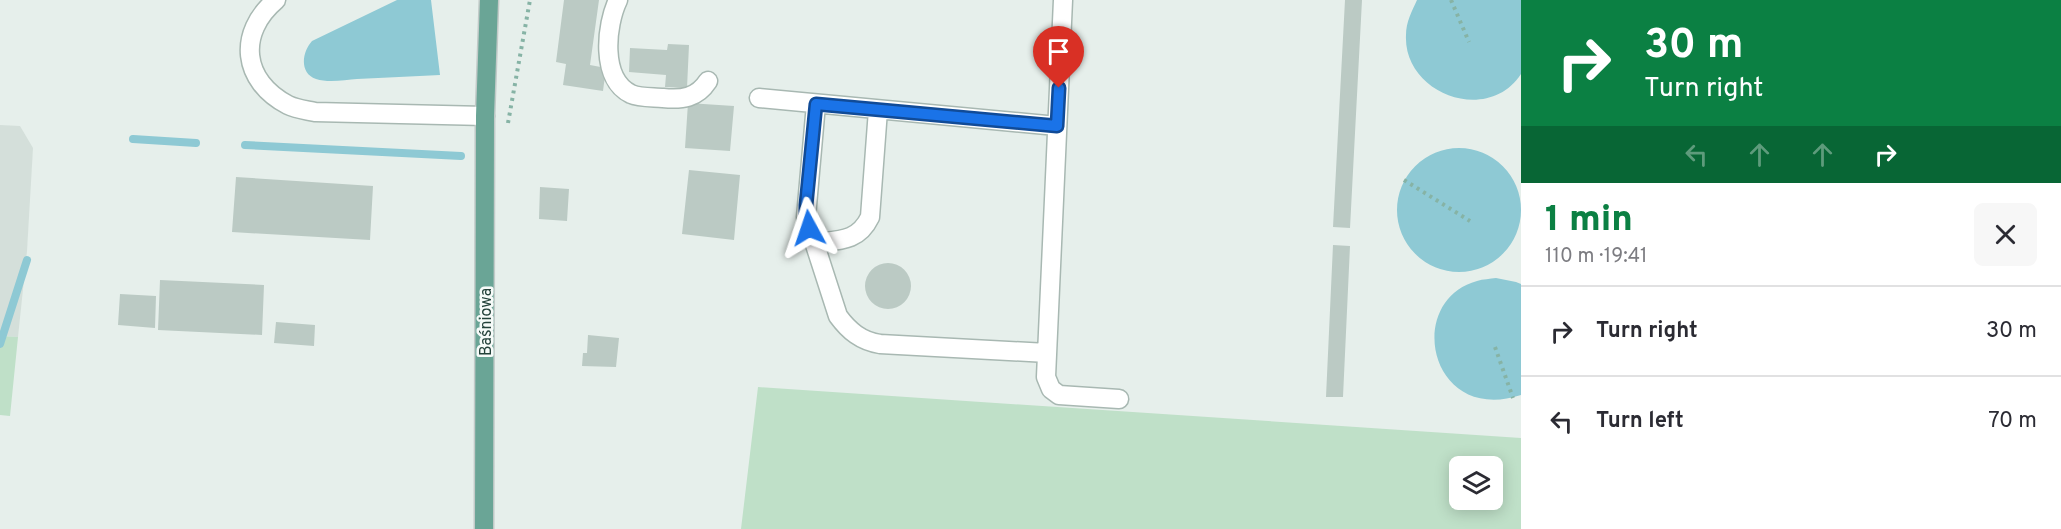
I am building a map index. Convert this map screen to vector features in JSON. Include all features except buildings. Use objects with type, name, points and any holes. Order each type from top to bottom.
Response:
[{"type":"main road","name":"Baśniowa","points":[[484,529],[485,116],[489,0]]},
{"type":"lane","points":[[276,0],[265,9],[252,33],[248,54],[254,75],[269,93],[290,106],[315,112],[485,116]]},
{"type":"lane","points":[[618,0],[611,22],[608,53],[613,73],[624,88],[632,94],[677,99],[694,95],[702,90],[708,81]]},
{"type":"lane","points":[[1063,0],[1046,377],[1051,389],[1059,395],[1119,399]]},
{"type":"lane","points":[[759,98],[1057,126]]},
{"type":"lane","points":[[816,104],[806,217],[838,316],[845,326],[868,342],[1047,353]]},
{"type":"lane","points":[[814,243],[850,238],[866,226],[870,217],[878,110]]},
{"type":"path","points":[[506,132],[530,0]]},
{"type":"path","points":[[1451,0],[1468,42]]},
{"type":"path","points":[[1404,180],[1470,221]]},
{"type":"path","points":[[1495,346],[1513,398]]},
{"type":"shaded area","points":[[0,125],[20,126],[33,148],[27,251],[18,337],[0,336]]},
{"type":"green space","points":[[0,336],[18,337],[10,416],[0,415]]},
{"type":"green space","points":[[758,387],[1521,438],[1521,529],[741,529]]},
{"type":"water","points":[[397,0],[431,0],[440,75],[331,81],[316,79],[307,72],[304,56],[312,41]]},
{"type":"water","points":[[1417,0],[1521,0],[1521,74],[1506,89],[1489,98],[1469,100],[1450,96],[1432,87],[1418,73],[1409,56],[1406,30]]},
{"type":"water","points":[[1459,148],[1483,153],[1494,158],[1503,166],[1511,175],[1516,186],[1521,210],[1516,234],[1511,245],[1503,254],[1494,262],[1483,267],[1459,272],[1435,267],[1424,262],[1415,254],[1407,245],[1402,234],[1397,210],[1402,186],[1407,175],[1415,166],[1424,158],[1435,153]]},
{"type":"water","points":[[1496,278],[1521,284],[1521,395],[1490,400],[1465,393],[1447,377],[1437,357],[1435,334],[1440,311],[1454,293],[1477,281]]},
{"type":"waterway","points":[[133,139],[196,143]]},
{"type":"waterway","points":[[245,145],[461,156]]},
{"type":"waterway","points":[[0,344],[27,260]]},
{"type":"route","points":[[809,228],[806,205],[816,104],[1057,126],[1059,88]]}]
